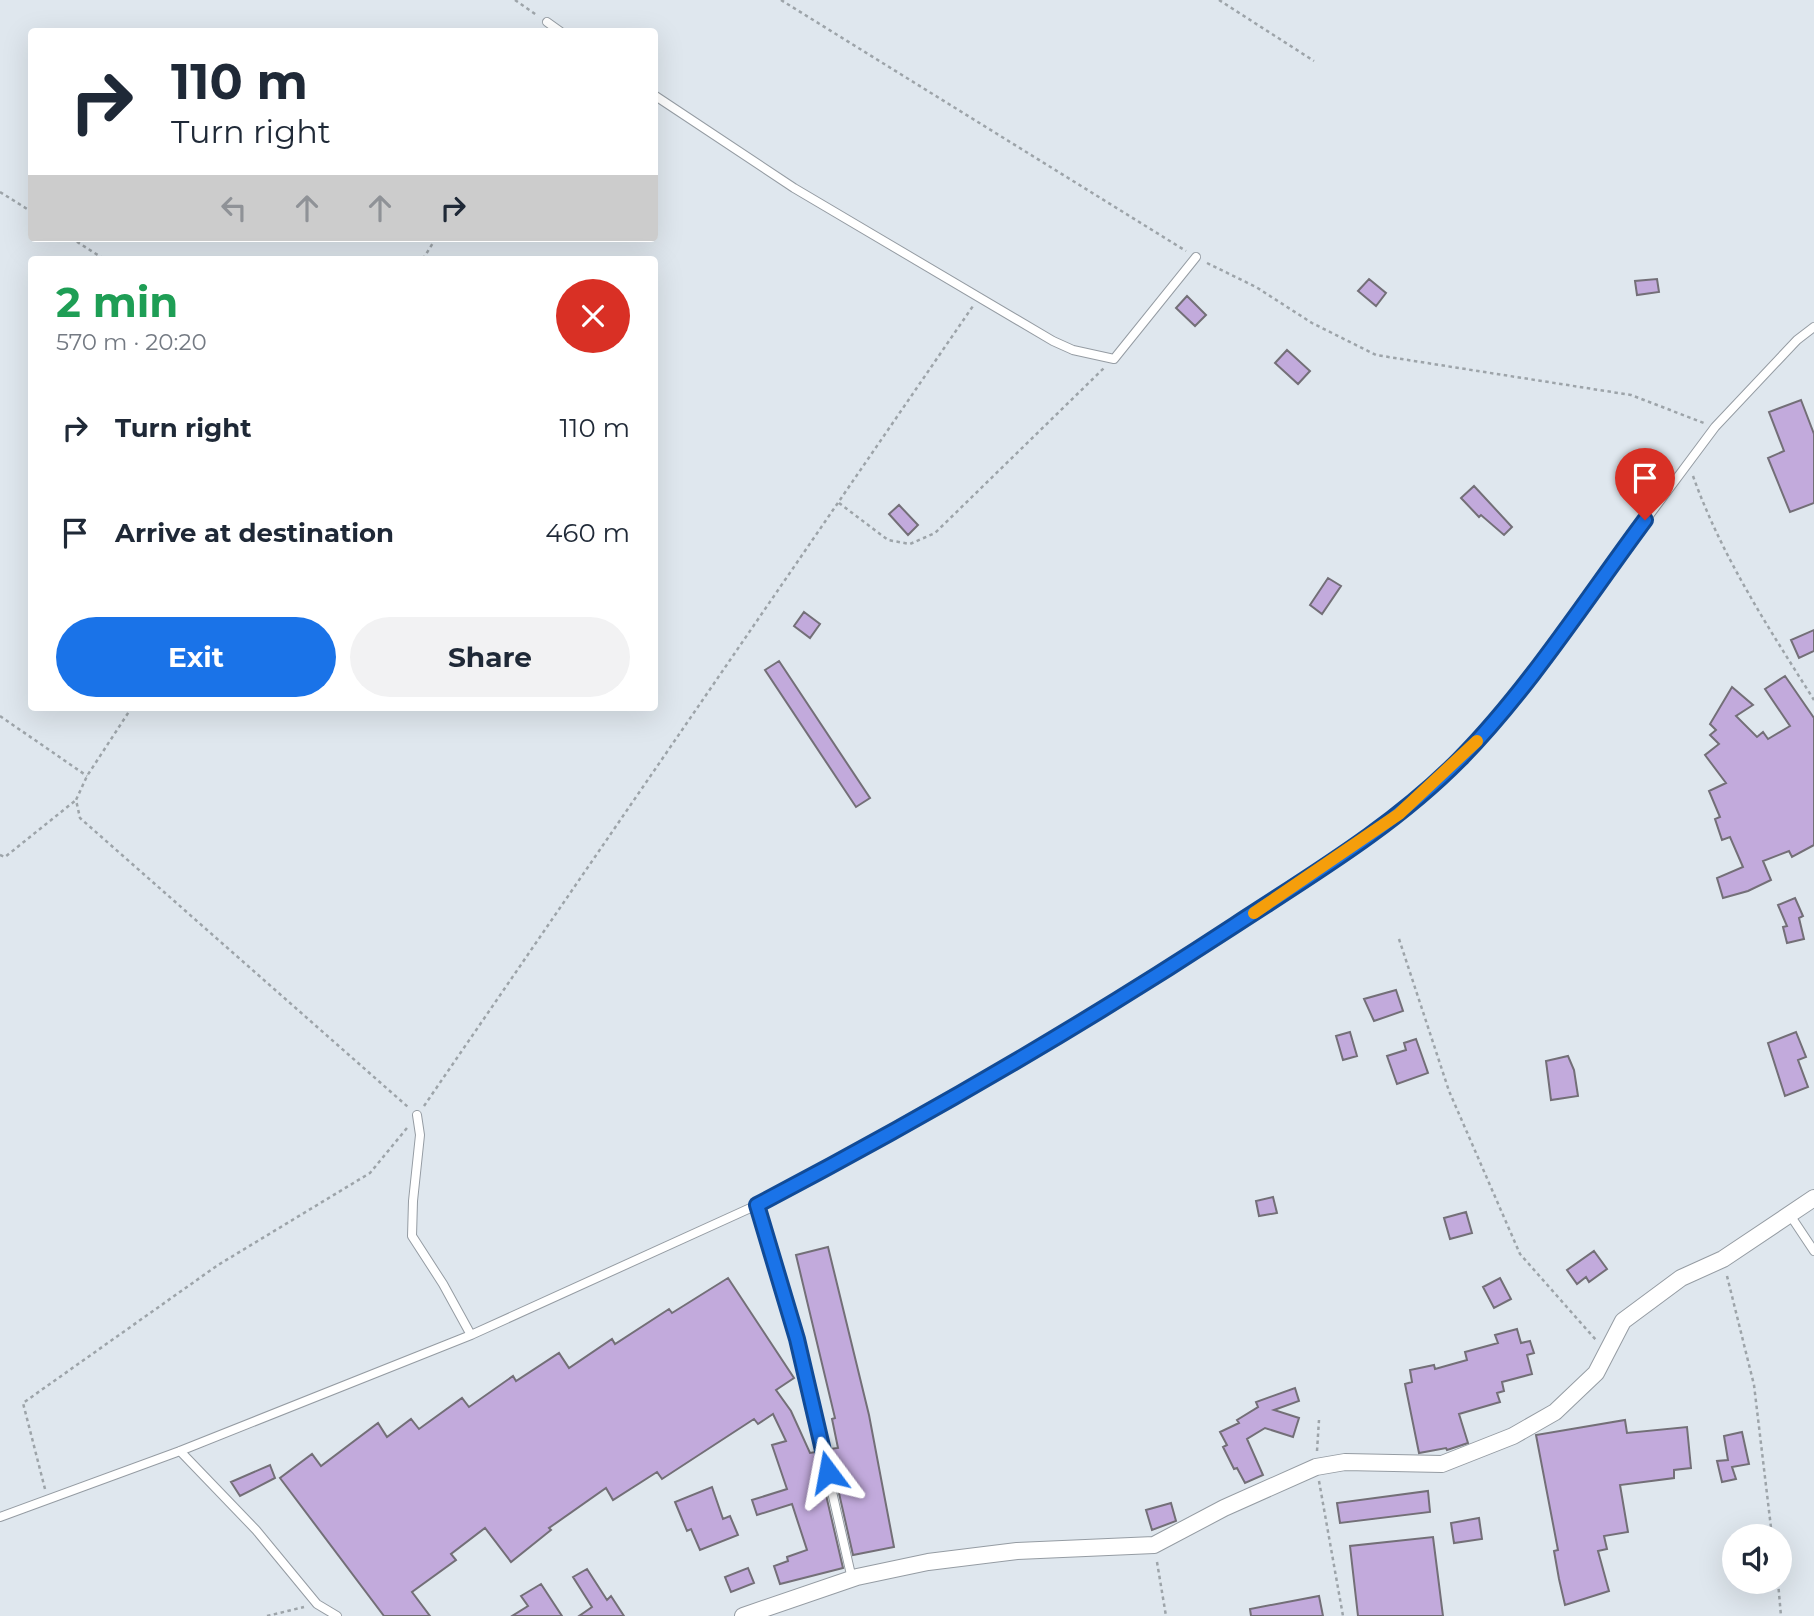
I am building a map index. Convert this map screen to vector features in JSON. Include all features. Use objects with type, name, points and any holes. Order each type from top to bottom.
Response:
[{"type":"street","points":[[743,1616],[852,1579],[928,1562],[1004,1553],[1154,1545],[1224,1507],[1316,1467],[1345,1462],[1442,1464],[1513,1436],[1555,1412],[1596,1373],[1623,1321],[1681,1278],[1723,1259],[1814,1198]]},
{"type":"lane","points":[[547,22],[555,28]]},
{"type":"lane","points":[[658,97],[794,188],[978,298],[1073,350],[1114,359],[1196,257]]},
{"type":"lane","points":[[0,1517],[180,1451],[471,1335],[757,1205],[930,1112],[1168,969],[1327,865],[1399,814],[1458,761],[1496,721],[1715,427],[1797,341],[1814,327]]},
{"type":"lane","points":[[417,1115],[420,1135],[412,1236],[471,1335]]},
{"type":"lane","points":[[757,1205],[797,1339],[852,1579]]},
{"type":"lane","points":[[1790,1214],[1814,1251]]},
{"type":"lane","points":[[180,1451],[248,1521],[317,1604],[337,1616]]},
{"type":"path","points":[[515,0],[547,22]]},
{"type":"path","points":[[781,0],[1196,257],[1256,287],[1311,323],[1376,355],[1631,395],[1715,427]]},
{"type":"path","points":[[1219,0],[1314,61]]},
{"type":"path","points":[[0,192],[28,210]]},
{"type":"path","points":[[77,242],[99,256]]},
{"type":"path","points":[[48,1499],[23,1403],[218,1265],[370,1173],[417,1115],[978,298]]},
{"type":"path","points":[[839,503],[888,540],[910,544],[935,533],[1114,359]]},
{"type":"path","points":[[1688,463],[1705,512],[1742,587],[1814,700]]},
{"type":"path","points":[[0,855],[5,857],[76,800],[87,776],[129,711]]},
{"type":"path","points":[[0,716],[87,776]]},
{"type":"path","points":[[76,800],[80,818],[417,1115]]},
{"type":"path","points":[[1399,939],[1448,1091],[1520,1254],[1606,1351]]},
{"type":"path","points":[[1723,1259],[1754,1385],[1771,1524]]},
{"type":"path","points":[[1320,1420],[1316,1467],[1343,1616]]},
{"type":"path","points":[[1154,1545],[1166,1616]]},
{"type":"path","points":[[1779,1594],[1781,1616]]},
{"type":"path","points":[[267,1616],[317,1604]]},
{"type":"building","points":[[1369,279],[1386,293],[1376,306],[1358,291]]},
{"type":"building","points":[[1657,279],[1659,292],[1637,295],[1635,281]]},
{"type":"building","points":[[1187,296],[1206,315],[1195,326],[1176,308]]},
{"type":"building","points":[[1287,350],[1310,371],[1298,384],[1275,363]]},
{"type":"building","points":[[1801,400],[1814,434],[1814,503],[1790,512],[1768,458],[1784,451],[1769,412]]},
{"type":"building","points":[[1474,486],[1512,527],[1504,535],[1481,515],[1479,517],[1461,498]]},
{"type":"building","points":[[899,505],[918,525],[908,535],[889,514]]},
{"type":"building","points":[[1328,578],[1341,586],[1322,614],[1310,605]]},
{"type":"building","points":[[804,612],[820,624],[810,638],[794,626]]},
{"type":"building","points":[[1814,630],[1814,651],[1799,658],[1791,640]]},
{"type":"building","points":[[779,661],[870,798],[856,807],[765,670]]},
{"type":"building","points":[[1785,676],[1814,718],[1814,845],[1792,857],[1789,851],[1763,861],[1771,880],[1748,891],[1723,898],[1717,878],[1743,867],[1730,837],[1722,840],[1715,819],[1720,817],[1709,791],[1726,783],[1705,755],[1719,744],[1710,735],[1716,730],[1710,724],[1732,687],[1753,705],[1736,716],[1757,737],[1763,732],[1768,739],[1790,726],[1765,689]]},
{"type":"building","points":[[1795,898],[1803,916],[1799,918],[1804,939],[1787,943],[1783,927],[1787,926],[1778,905]]},
{"type":"building","points":[[1396,990],[1403,1011],[1374,1021],[1364,999]]},
{"type":"building","points":[[1350,1032],[1357,1056],[1343,1060],[1336,1036]]},
{"type":"building","points":[[1796,1032],[1806,1057],[1798,1060],[1808,1087],[1785,1096],[1768,1043]]},
{"type":"building","points":[[1416,1039],[1428,1073],[1397,1084],[1387,1056],[1406,1050],[1404,1043]]},
{"type":"building","points":[[1568,1056],[1574,1070],[1578,1096],[1551,1100],[1546,1061]]},
{"type":"building","points":[[1273,1197],[1277,1213],[1259,1216],[1256,1201]]},
{"type":"building","points":[[1466,1212],[1472,1233],[1450,1239],[1444,1218]]},
{"type":"building","points":[[828,1247],[869,1415],[894,1547],[853,1555],[829,1449],[838,1448],[832,1419],[835,1418],[796,1255]]},
{"type":"building","points":[[1594,1251],[1607,1269],[1589,1282],[1586,1277],[1577,1284],[1567,1270]]},
{"type":"building","points":[[728,1278],[794,1378],[776,1390],[791,1411],[810,1453],[816,1452],[843,1568],[780,1584],[774,1566],[788,1561],[787,1557],[807,1550],[792,1504],[757,1515],[752,1500],[787,1489],[772,1445],[786,1441],[773,1414],[758,1424],[754,1419],[662,1479],[657,1472],[613,1500],[606,1488],[549,1528],[551,1530],[511,1562],[485,1528],[451,1554],[456,1560],[412,1592],[430,1616],[384,1616],[280,1478],[312,1454],[321,1466],[378,1423],[387,1437],[411,1419],[419,1429],[462,1398],[469,1407],[513,1376],[516,1381],[559,1353],[569,1368],[612,1339],[615,1344],[669,1309],[672,1313]]},
{"type":"building","points":[[1500,1278],[1511,1299],[1494,1308],[1483,1287]]},
{"type":"building","points":[[1517,1329],[1521,1343],[1530,1341],[1534,1353],[1527,1355],[1532,1374],[1502,1382],[1504,1391],[1497,1393],[1500,1402],[1459,1414],[1468,1443],[1447,1450],[1419,1453],[1405,1384],[1412,1382],[1410,1370],[1434,1365],[1435,1369],[1467,1360],[1465,1352],[1498,1343],[1495,1335]]},
{"type":"building","points":[[1295,1388],[1299,1401],[1274,1410],[1299,1418],[1293,1437],[1265,1428],[1247,1439],[1263,1475],[1245,1483],[1223,1447],[1227,1445],[1220,1432],[1239,1423],[1237,1420],[1258,1407],[1256,1402]]},
{"type":"building","points":[[1625,1420],[1627,1433],[1687,1427],[1691,1468],[1674,1470],[1674,1478],[1620,1485],[1628,1532],[1604,1536],[1607,1549],[1598,1551],[1609,1591],[1565,1605],[1554,1551],[1558,1550],[1536,1435]]},
{"type":"building","points":[[1742,1432],[1749,1464],[1732,1467],[1736,1479],[1722,1482],[1717,1461],[1728,1460],[1724,1436]]},
{"type":"building","points":[[270,1465],[275,1478],[240,1496],[231,1482]]},
{"type":"building","points":[[712,1487],[723,1519],[730,1516],[738,1535],[700,1550],[691,1529],[687,1531],[675,1502]]},
{"type":"building","points":[[1428,1491],[1430,1512],[1340,1523],[1337,1503]]},
{"type":"building","points":[[1171,1503],[1176,1521],[1152,1530],[1146,1510]]},
{"type":"building","points":[[1479,1518],[1482,1539],[1454,1543],[1451,1523]]},
{"type":"building","points":[[1433,1537],[1443,1616],[1358,1616],[1350,1546]]},
{"type":"building","points":[[748,1568],[754,1583],[731,1592],[725,1577]]},
{"type":"building","points":[[587,1569],[607,1600],[611,1596],[624,1616],[579,1616],[592,1607],[573,1577]]},
{"type":"building","points":[[541,1584],[562,1616],[512,1616],[528,1606],[521,1596]]},
{"type":"building","points":[[1319,1596],[1323,1616],[1251,1616],[1250,1609]]},
{"type":"slow traffic","points":[[1254,913],[1399,814],[1477,741]]},
{"type":"route","points":[[828,1472],[797,1339],[757,1205],[930,1112],[1168,969],[1327,865],[1399,814],[1458,761],[1496,721],[1645,520]]}]
